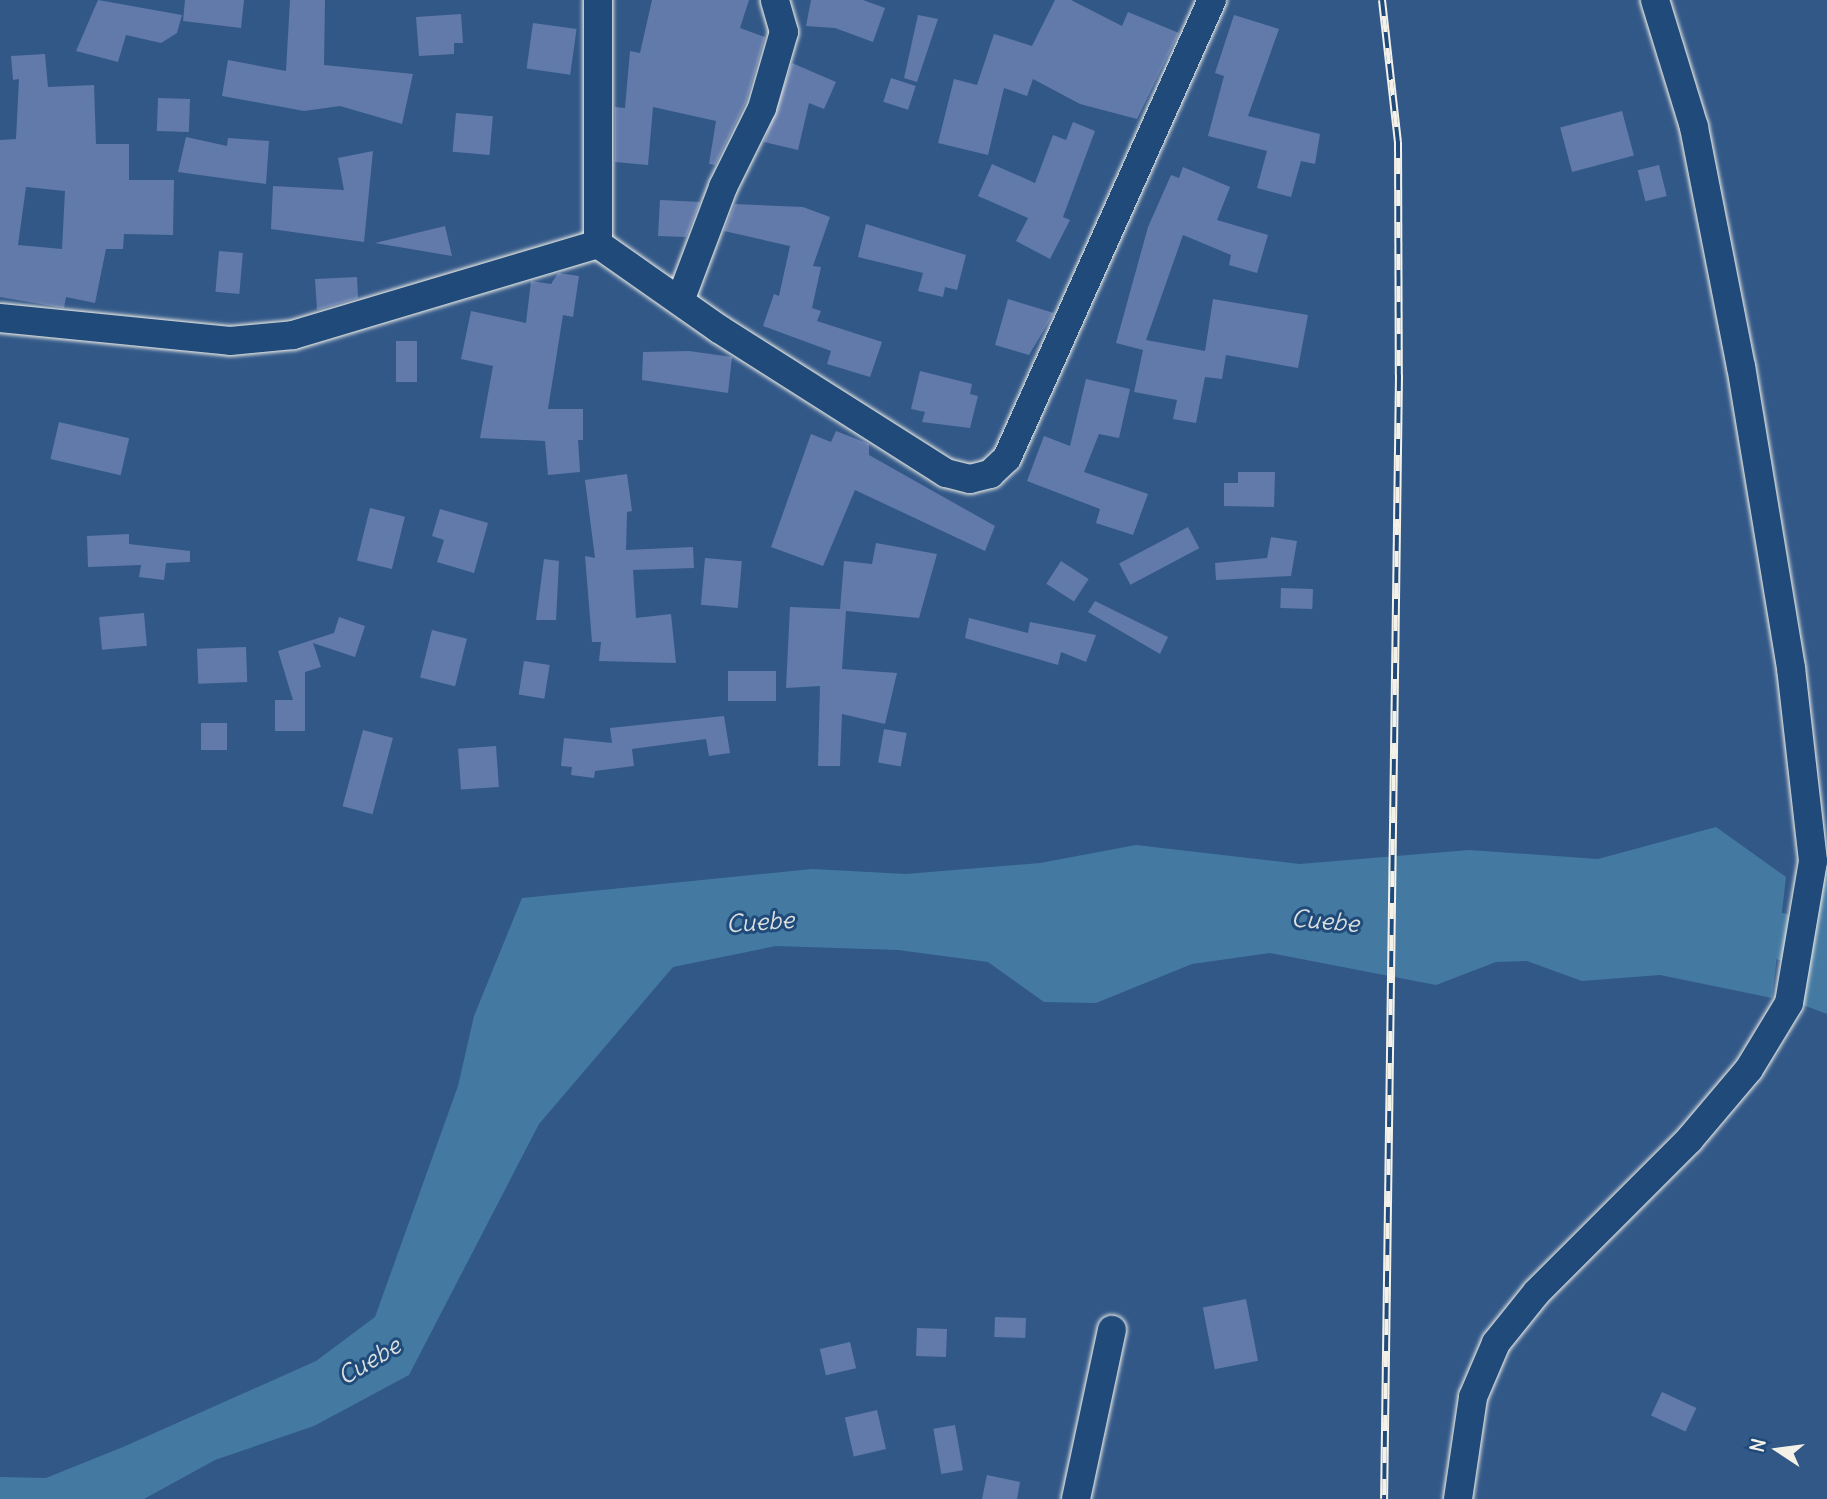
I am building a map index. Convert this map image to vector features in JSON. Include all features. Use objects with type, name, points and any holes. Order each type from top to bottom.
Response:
[{"type":"street","points":[[598,0],[598,244]]},
{"type":"street","points":[[680,301],[723,187],[762,108],[784,32],[775,0]]},
{"type":"street","points":[[598,244],[680,301],[946,473],[990,474],[1007,458],[1212,0]]},
{"type":"street","points":[[1458,1499],[1473,1397],[1496,1343],[1537,1292],[1689,1140],[1749,1069],[1790,1003],[1813,861],[1791,668],[1739,354],[1694,127],[1655,0]]},
{"type":"street","points":[[0,318],[218,341],[293,335],[598,244]]},
{"type":"street","points":[[1076,1499],[1112,1330]]},
{"type":"water","points":[[1716,827],[1786,877],[1772,998],[1660,975],[1582,981],[1527,961],[1496,962],[1436,985],[1270,953],[1192,964],[1096,1003],[1044,1002],[988,962],[898,950],[776,946],[673,967],[539,1124],[409,1375],[314,1426],[215,1460],[144,1499],[0,1499],[0,1477],[46,1478],[123,1447],[316,1361],[375,1317],[458,1086],[474,1016],[522,898],[812,869],[906,874],[1040,863],[1136,845],[1300,864],[1469,850],[1598,859]]},
{"type":"water","points":[[1827,870],[1827,1014],[1803,1005],[1819,872]]},
{"type":"building","points":[[98,0],[182,15],[177,33],[161,43],[126,35],[118,62],[76,51]]},
{"type":"building","points":[[185,0],[244,0],[241,28],[183,21]]},
{"type":"building","points":[[290,0],[325,0],[324,65],[413,74],[402,124],[340,106],[304,111],[222,96],[228,60],[286,71]]},
{"type":"building","points":[[652,0],[749,0],[740,28],[765,37],[746,102],[715,165],[709,164],[716,121],[653,107],[648,165],[615,162],[615,107],[625,108],[630,51],[640,53]]},
{"type":"building","points":[[811,0],[863,0],[885,8],[873,42],[835,28],[806,26]]},
{"type":"building","points":[[1055,0],[1071,0],[1122,26],[1128,12],[1179,33],[1137,119],[1080,104],[1033,79],[1027,96],[1004,88],[988,155],[938,143],[954,79],[977,85],[994,34],[1032,46]]},
{"type":"building","points":[[461,14],[463,43],[454,43],[454,54],[419,56],[416,17]]},
{"type":"building","points":[[918,15],[938,19],[917,82],[904,78]]},
{"type":"building","points":[[1234,15],[1279,29],[1248,116],[1320,134],[1315,164],[1301,161],[1291,197],[1257,188],[1267,151],[1208,136],[1224,76],[1215,73]]},
{"type":"building","points":[[533,23],[577,29],[570,75],[527,69]]},
{"type":"building","points":[[45,54],[48,87],[94,85],[96,144],[129,144],[129,180],[174,180],[173,235],[124,234],[123,249],[106,249],[95,303],[66,297],[64,308],[0,297],[0,140],[16,139],[19,79],[13,80],[11,56]],"holes":[[[26,187],[65,191],[62,249],[18,245]]]},
{"type":"building","points":[[792,63],[836,82],[824,109],[809,103],[798,150],[764,142]]},
{"type":"building","points":[[891,78],[916,86],[908,110],[883,102]]},
{"type":"building","points":[[158,98],[190,99],[189,132],[157,131]]},
{"type":"building","points":[[1622,111],[1634,155],[1572,172],[1560,128]]},
{"type":"building","points":[[456,113],[493,116],[489,155],[453,152]]},
{"type":"building","points":[[1073,122],[1095,131],[1063,217],[1070,220],[1050,259],[1016,241],[1028,218],[978,196],[992,164],[1035,183],[1053,135],[1066,140]]},
{"type":"building","points":[[186,137],[227,146],[228,138],[269,141],[266,184],[178,172]]},
{"type":"building","points":[[373,151],[364,242],[271,229],[273,186],[344,190],[338,158]]},
{"type":"building","points":[[1659,165],[1667,196],[1645,201],[1638,170]]},
{"type":"building","points":[[1183,167],[1230,187],[1217,220],[1268,235],[1257,273],[1229,265],[1231,255],[1183,235],[1146,340],[1205,351],[1213,299],[1308,315],[1298,368],[1226,355],[1222,379],[1205,377],[1196,423],[1173,419],[1177,400],[1134,392],[1143,350],[1116,343],[1148,227],[1171,175],[1179,178]]},
{"type":"building","points":[[660,200],[700,202],[686,237],[658,236]]},
{"type":"building","points":[[735,204],[803,207],[830,217],[813,266],[821,267],[812,308],[821,311],[817,321],[882,342],[870,377],[827,364],[831,351],[763,326],[774,294],[779,296],[790,246],[724,231]]},
{"type":"building","points":[[866,224],[966,255],[957,290],[945,287],[943,297],[918,291],[923,273],[858,257]]},
{"type":"building","points":[[445,226],[452,256],[375,243]]},
{"type":"building","points":[[219,251],[243,253],[239,294],[215,292]]},
{"type":"building","points":[[558,273],[579,276],[573,317],[563,315],[548,409],[583,409],[583,440],[578,440],[580,472],[548,475],[545,441],[480,438],[493,366],[461,359],[471,311],[526,323],[531,281],[551,284]]},
{"type":"building","points":[[357,277],[358,298],[317,310],[315,279]]},
{"type":"building","points":[[1008,299],[1054,313],[1029,355],[995,345]]},
{"type":"building","points":[[396,341],[417,341],[417,382],[396,382]]},
{"type":"building","points":[[689,351],[732,357],[728,393],[642,380],[643,352]]},
{"type":"building","points":[[920,371],[972,384],[970,394],[978,396],[970,428],[922,422],[925,412],[911,409]]},
{"type":"building","points":[[1086,379],[1130,389],[1119,438],[1099,434],[1084,472],[1148,494],[1133,535],[1096,523],[1100,509],[1027,481],[1044,436],[1070,446]]},
{"type":"building","points":[[59,422],[129,438],[121,475],[50,459]]},
{"type":"building","points":[[836,431],[869,444],[869,455],[995,526],[985,551],[855,490],[823,566],[771,547],[811,434],[831,442]]},
{"type":"building","points":[[1238,472],[1275,472],[1274,507],[1224,506],[1224,483],[1238,483]]},
{"type":"building","points":[[627,474],[632,511],[627,512],[626,550],[693,547],[694,568],[633,570],[636,618],[671,614],[676,663],[599,661],[601,642],[592,642],[585,556],[595,558],[585,480]]},
{"type":"building","points":[[370,508],[405,517],[392,569],[357,560]]},
{"type":"building","points":[[440,509],[488,523],[474,573],[437,562],[444,540],[432,536]]},
{"type":"building","points":[[1188,527],[1199,548],[1130,585],[1119,564]]},
{"type":"building","points":[[129,534],[129,544],[190,551],[190,562],[166,563],[164,580],[139,577],[141,565],[88,567],[87,536]]},
{"type":"building","points":[[1271,537],[1297,541],[1291,576],[1216,580],[1215,563],[1267,558]]},
{"type":"building","points":[[876,543],[937,554],[919,618],[846,611],[842,669],[897,673],[885,724],[842,714],[840,766],[818,766],[820,686],[786,688],[790,607],[840,609],[844,561],[872,564]]},
{"type":"building","points":[[705,558],[742,561],[738,608],[701,605]]},
{"type":"building","points":[[544,559],[559,561],[556,620],[536,620]]},
{"type":"building","points":[[1061,561],[1089,579],[1074,602],[1046,584]]},
{"type":"building","points":[[1281,588],[1313,589],[1312,609],[1280,608]]},
{"type":"building","points":[[1095,601],[1168,637],[1160,654],[1088,612]]},
{"type":"building","points":[[144,613],[147,646],[102,650],[99,617]]},
{"type":"building","points":[[339,617],[365,626],[355,657],[313,643],[321,667],[305,672],[305,731],[275,731],[275,700],[293,700],[278,651],[334,633]]},
{"type":"building","points":[[969,618],[1028,633],[1030,622],[1096,635],[1086,662],[1061,652],[1058,665],[965,638]]},
{"type":"building","points":[[432,630],[467,639],[455,686],[420,678]]},
{"type":"building","points":[[246,647],[247,682],[198,684],[197,649]]},
{"type":"building","points":[[524,661],[550,665],[544,699],[519,695]]},
{"type":"building","points":[[728,671],[776,671],[776,701],[728,701]]},
{"type":"building","points":[[724,716],[730,753],[709,756],[706,739],[632,749],[634,766],[595,771],[594,778],[571,775],[572,767],[561,766],[564,738],[612,743],[610,728]]},
{"type":"building","points":[[201,723],[227,723],[227,750],[201,750]]},
{"type":"building","points":[[884,729],[907,733],[901,766],[878,762]]},
{"type":"building","points":[[363,730],[393,738],[372,814],[343,806]]},
{"type":"building","points":[[496,746],[499,787],[461,790],[458,749]]},
{"type":"building","points":[[1246,1299],[1258,1361],[1215,1369],[1203,1307]]},
{"type":"building","points":[[995,1317],[1026,1318],[1025,1338],[994,1337]]},
{"type":"building","points":[[917,1328],[947,1329],[946,1357],[916,1356]]},
{"type":"building","points":[[850,1342],[856,1368],[826,1375],[820,1349]]},
{"type":"building","points":[[1662,1392],[1696,1408],[1685,1432],[1651,1416]]},
{"type":"building","points":[[877,1410],[886,1449],[854,1456],[845,1417]]},
{"type":"building","points":[[955,1425],[963,1470],[941,1474],[933,1429]]},
{"type":"building","points":[[987,1475],[1020,1482],[1017,1499],[982,1499]]},
{"type":"waterway","name":"Cuebe","points":[[1719,935],[1780,936],[1827,951]]},
{"type":"railway","points":[[1382,0],[1398,142],[1399,375],[1384,1499]]}]
